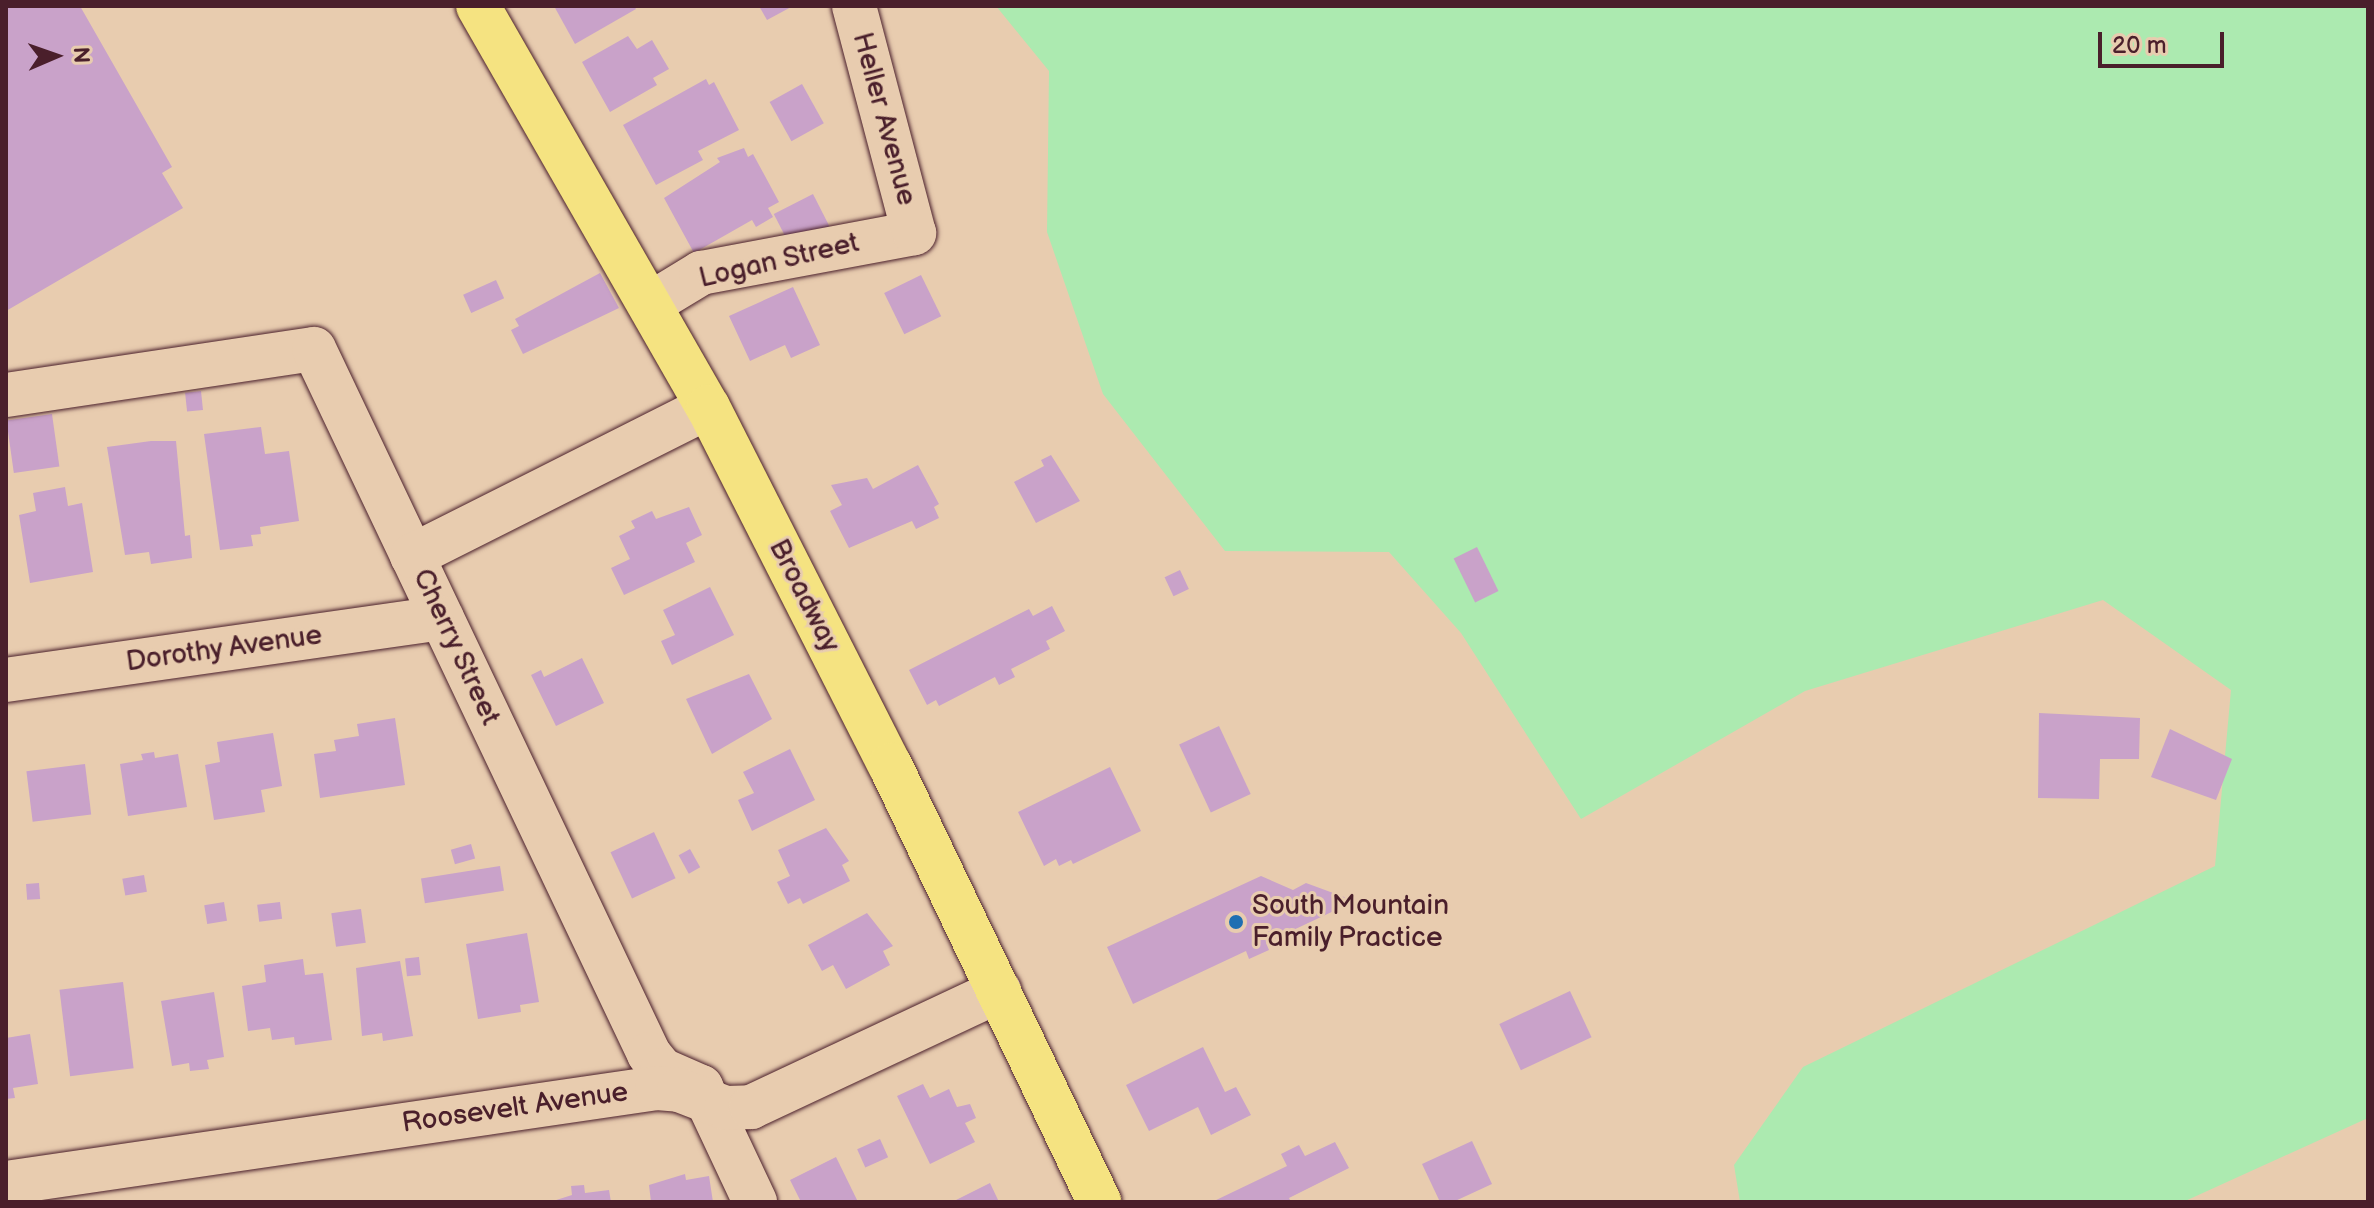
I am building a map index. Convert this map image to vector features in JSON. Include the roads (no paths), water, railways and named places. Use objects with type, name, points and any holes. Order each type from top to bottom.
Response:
[{"type":"main road","name":"Broadway","points":[[478,6],[708,407],[999,991],[1099,1202]]},
{"type":"street","name":"Heller Avenue","points":[[854,6],[914,233]]},
{"type":"street","name":"Logan Street","points":[[650,304],[701,273],[914,233]]},
{"type":"street","name":"Cherry Street","points":[[6,395],[314,349],[649,1054],[662,1070],[701,1087],[713,1104],[755,1202]]},
{"type":"street","points":[[412,556],[708,407]]},
{"type":"street","name":"Dorothy Avenue","points":[[6,680],[442,618]]},
{"type":"street","name":"Roosevelt Avenue","points":[[6,1183],[657,1088],[679,1090],[713,1104],[751,1107],[999,991]]},
{"type":"place","name":"South Mountain Family Practice","points":[[1236,922]]}]
